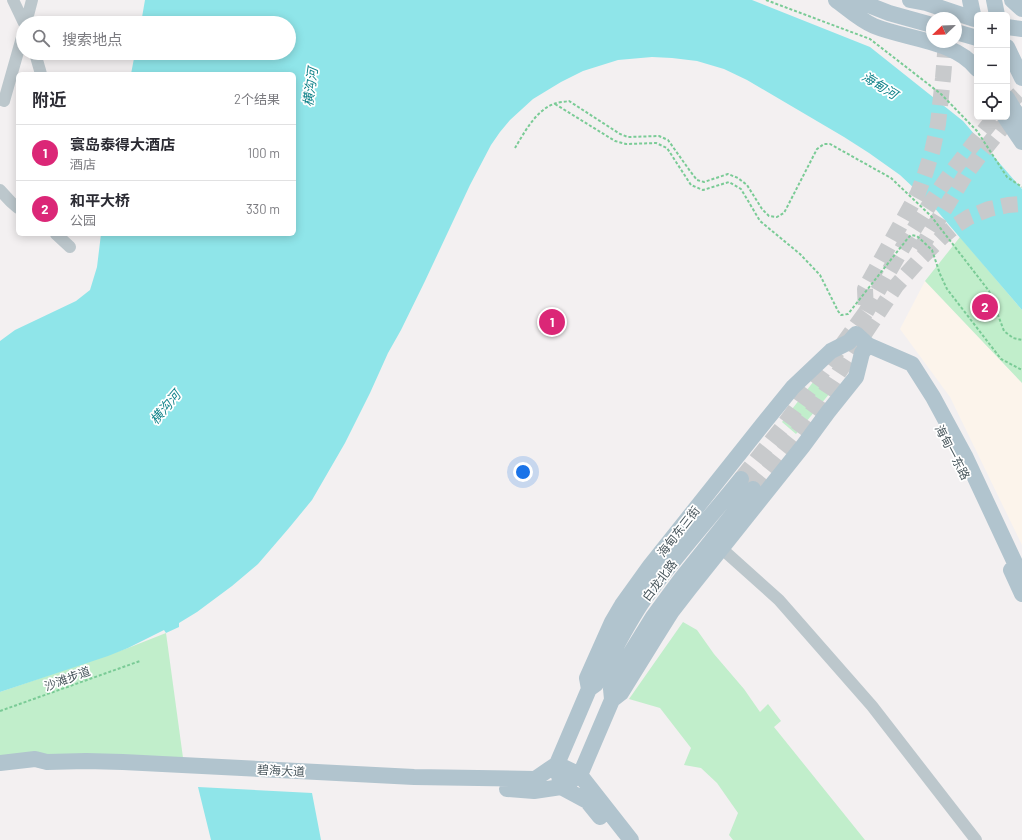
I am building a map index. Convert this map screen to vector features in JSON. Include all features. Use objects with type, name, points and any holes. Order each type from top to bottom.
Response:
[{"type":"main road","points":[[836,0],[866,22],[874,26],[947,47],[966,59],[974,66]]},
{"type":"main road","points":[[856,0],[889,13],[926,23]]},
{"type":"main road","points":[[910,0],[945,5],[974,22]]},
{"type":"main road","points":[[970,0],[974,15]]},
{"type":"main road","points":[[994,0],[996,12]]},
{"type":"main road","points":[[1012,0],[1022,9]]},
{"type":"main road","points":[[1010,27],[1022,29]]},
{"type":"main road","points":[[962,34],[974,37]]},
{"type":"main road","points":[[1007,48],[1022,78]]},
{"type":"main road","points":[[1010,48],[1022,50]]},
{"type":"main road","points":[[1010,103],[1022,122]]},
{"type":"main road","points":[[1007,120],[1022,142]]},
{"type":"main road","name":"海甸一东路","points":[[853,338],[865,349],[907,371],[958,459],[984,511],[1022,594]]},
{"type":"main road","name":"海甸东三街","points":[[557,764],[589,689],[587,678],[614,618],[650,566],[794,387],[831,351],[853,338]]},
{"type":"main road","points":[[561,787],[580,775],[612,700],[621,694],[672,611],[856,377],[865,349]]},
{"type":"main road","name":"海甸一东路","points":[[865,349],[912,364],[933,397],[965,456],[1022,578]]},
{"type":"main road","name":"白龙北路","points":[[589,689],[596,684],[625,629],[644,599],[671,564],[747,484],[653,617],[633,648],[611,689],[612,700]]},
{"type":"main road","name":"碧海大道","points":[[0,763],[35,759],[47,762],[86,760],[414,777],[535,779],[557,764]]},
{"type":"main road","points":[[557,764],[580,775],[631,840]]},
{"type":"main road","points":[[557,764],[561,787]]},
{"type":"main road","name":"碧海大道","points":[[0,771],[32,768],[103,766],[534,790],[561,787]]},
{"type":"main road","points":[[561,787],[587,802],[618,840]]},
{"type":"street","points":[[13,0],[21,16]]},
{"type":"street","points":[[27,16],[32,0]]},
{"type":"street","points":[[0,99],[4,101],[16,59]]},
{"type":"street","points":[[37,60],[40,72]]},
{"type":"street","points":[[0,190],[16,206]]},
{"type":"street","points":[[58,236],[70,247]]},
{"type":"street","points":[[721,548],[785,606],[872,706],[976,840]]},
{"type":"path","points":[[766,0],[870,39],[941,94],[977,131],[1007,177],[1022,186]]},
{"type":"path","points":[[515,148],[528,127],[543,110],[554,104],[569,101],[620,134],[628,137],[659,136],[668,140],[697,180],[704,182],[728,174],[738,178],[747,185],[762,209],[769,216],[777,217],[784,213],[817,149],[824,144],[830,144],[890,178],[931,216],[989,291],[1004,331],[1012,338],[1022,340]]},
{"type":"path","points":[[554,104],[615,141],[626,144],[656,143],[667,148],[691,185],[703,190],[729,182],[741,190],[760,221],[800,254],[820,275],[841,315],[848,314],[908,238],[912,235],[917,236],[932,250],[947,289],[1001,359],[1022,370]]},
{"type":"path","name":"沙滩步道","points":[[0,712],[140,662]]},
{"type":"shaded area","points":[[925,281],[1022,383],[1022,545],[950,397],[900,329]]},
{"type":"green space","points":[[960,237],[1022,310],[1022,383],[925,281]]},
{"type":"green space","points":[[817,377],[830,393],[796,434],[782,422]]},
{"type":"green space","points":[[683,622],[697,630],[714,654],[744,689],[760,712],[768,704],[781,721],[774,727],[865,840],[733,840],[729,835],[738,813],[717,783],[701,768],[684,765],[691,748],[660,708],[629,699]]},
{"type":"green space","points":[[166,633],[184,765],[0,765],[0,692],[128,648]]},
{"type":"water","points":[[145,0],[752,0],[870,47],[963,121],[1022,189],[1022,310],[932,205],[900,175],[844,137],[747,80],[724,69],[697,61],[672,58],[652,57],[618,60],[583,71],[533,99],[510,120],[491,145],[470,185],[425,281],[388,353],[345,443],[312,500],[258,564],[232,586],[197,612],[179,623],[179,627],[166,633],[164,630],[108,656],[0,692],[0,341],[15,330],[76,301],[90,290],[97,267],[101,236],[296,236],[296,72],[131,72],[134,60],[296,60],[296,16],[142,16]]},
{"type":"water","points":[[198,787],[312,793],[321,840],[211,840]]},
{"type":"tunnel","points":[[741,479],[781,429],[866,312],[865,289],[918,193],[932,152],[938,124],[946,48]]},
{"type":"tunnel","points":[[1010,102],[1022,91]]},
{"type":"tunnel","points":[[919,251],[966,174],[1005,124],[1022,107]]},
{"type":"tunnel","points":[[866,312],[928,206],[958,163],[993,120]]},
{"type":"tunnel","points":[[753,489],[793,439],[816,407],[896,286],[920,259],[941,238],[969,217],[989,209],[1022,204]]},
{"type":"place","name":"和平大桥","points":[[985,307]]},
{"type":"place","name":"寰岛泰得大酒店","points":[[552,322]]},
{"type":"water label","name":"海甸河","points":[[880,85]]},
{"type":"water label","name":"横沟河","points":[[310,87]]},
{"type":"water label","name":"横沟河","points":[[165,407]]}]
